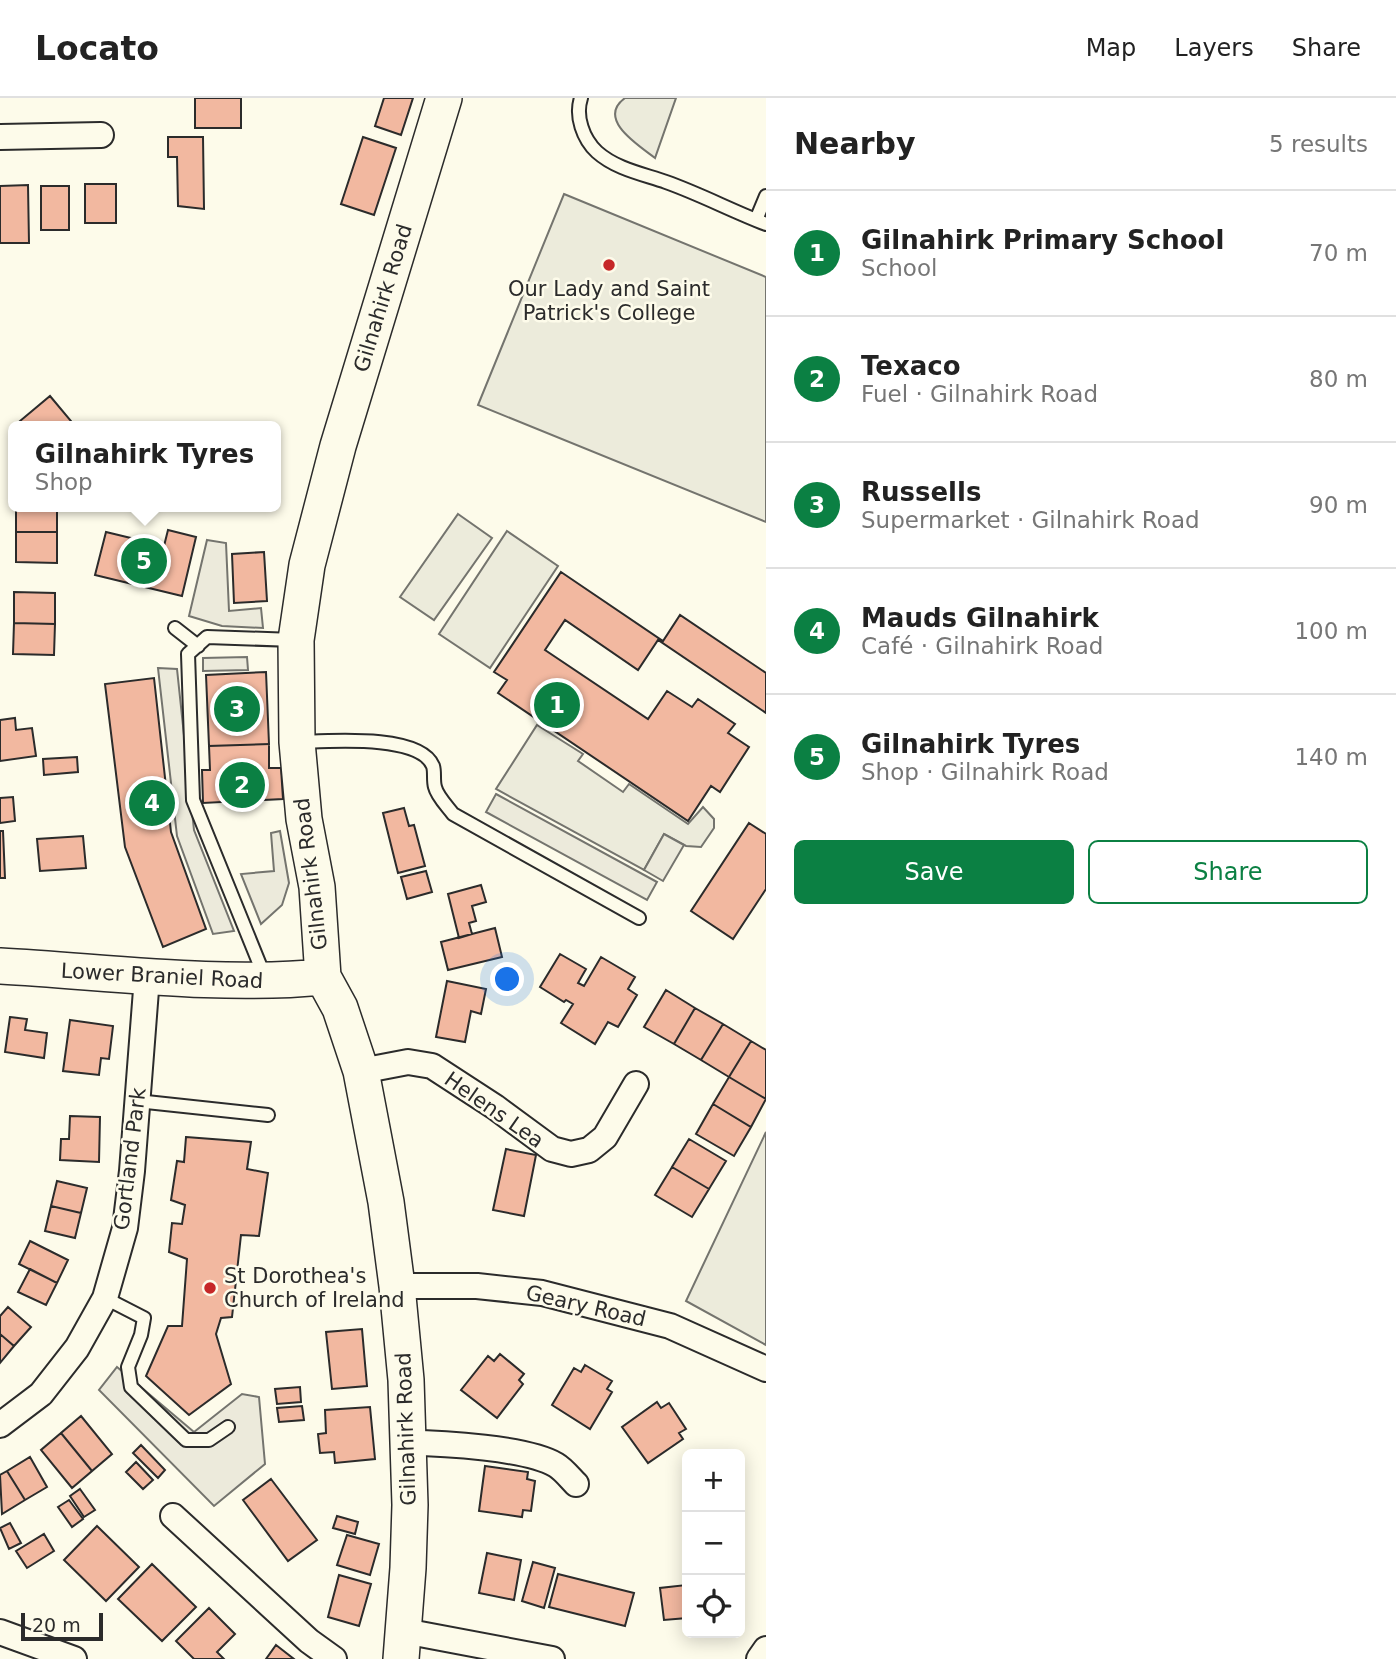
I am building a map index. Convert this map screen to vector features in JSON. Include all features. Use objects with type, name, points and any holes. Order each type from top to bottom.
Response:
[{"type":"street","name":"Gilnahirk Road","points":[[402,1645],[409,1556],[409,1443],[397,1286],[386,1202],[361,1072],[340,1009],[323,977],[317,887],[304,819],[297,742],[296,640],[307,565],[338,446],[444,98]]},
{"type":"street","points":[[0,137],[101,135]]},
{"type":"street","name":"Lower Braniel Road","points":[[0,966],[147,977],[267,982],[323,977]]},
{"type":"street","name":"Gortland Park","points":[[0,1426],[41,1394],[78,1348],[105,1298],[125,1228],[147,977]]},
{"type":"street","name":"Helens Lea","points":[[361,1072],[408,1062],[432,1066],[495,1107],[552,1149],[571,1154],[589,1150],[605,1137],[636,1084]]},
{"type":"street","name":"Geary Road","points":[[397,1286],[477,1286],[542,1293],[670,1326],[766,1369]]},
{"type":"street","points":[[409,1443],[526,1454],[556,1465],[576,1484]]},
{"type":"street","points":[[173,1516],[309,1641],[334,1659]]},
{"type":"street","points":[[0,1632],[74,1659]]},
{"type":"street","points":[[402,1645],[552,1659]]},
{"type":"street","points":[[759,1659],[766,1648]]},
{"type":"lane","points":[[581,98],[580,121],[587,139],[597,152],[613,163],[668,182],[761,222],[766,196]]},
{"type":"lane","points":[[175,628],[198,646]]},
{"type":"lane","points":[[267,982],[193,800],[188,654],[207,638],[296,640]]},
{"type":"lane","points":[[297,742],[380,743],[402,745],[423,752],[433,766],[435,789],[453,814],[639,918]]},
{"type":"lane","points":[[137,1101],[268,1115]]},
{"type":"lane","points":[[105,1298],[144,1318],[141,1335],[128,1367],[131,1387],[186,1440],[209,1440],[228,1427]]},
{"type":"shaded area","points":[[625,98],[676,98],[655,158],[630,139],[617,123],[617,106]]},
{"type":"shaded area","points":[[564,194],[766,277],[766,522],[478,405]]},
{"type":"shaded area","points":[[458,514],[492,538],[434,620],[400,597]]},
{"type":"shaded area","points":[[507,531],[558,566],[490,668],[439,634]]},
{"type":"shaded area","points":[[207,540],[226,543],[229,611],[261,608],[263,628],[222,626],[189,616]]},
{"type":"shaded area","points":[[247,657],[248,670],[203,671],[203,658]]},
{"type":"shaded area","points":[[158,668],[177,669],[194,830],[234,931],[213,934],[177,836]]},
{"type":"shaded area","points":[[537,725],[583,754],[578,761],[623,792],[629,784],[688,824],[703,807],[714,819],[714,828],[701,847],[686,846],[664,834],[644,870],[496,789]]},
{"type":"shaded area","points":[[496,794],[657,882],[647,900],[486,812]]},
{"type":"shaded area","points":[[280,831],[289,883],[282,905],[261,924],[241,874],[274,871],[271,833]]},
{"type":"shaded area","points":[[664,834],[684,845],[663,881],[644,870]]},
{"type":"shaded area","points":[[766,1132],[766,1345],[686,1301]]},
{"type":"shaded area","points":[[117,1367],[194,1432],[242,1394],[259,1397],[265,1464],[214,1506],[99,1390]]},
{"type":"building","points":[[195,98],[241,98],[241,128],[195,128]]},
{"type":"building","points":[[384,98],[413,98],[401,135],[375,126]]},
{"type":"building","points":[[168,137],[203,137],[204,209],[178,206],[177,157],[168,157]]},
{"type":"building","points":[[363,137],[396,148],[374,215],[341,204]]},
{"type":"building","points":[[85,184],[116,184],[116,223],[85,223]]},
{"type":"building","points":[[28,185],[29,243],[0,243],[0,186]]},
{"type":"building","points":[[41,186],[69,186],[69,230],[41,230]]},
{"type":"building","points":[[50,396],[71,421],[20,421]]},
{"type":"building","points":[[16,512],[57,512],[57,532],[16,532]]},
{"type":"building","points":[[168,530],[196,537],[182,596],[95,575],[106,532],[164,546]]},
{"type":"building","points":[[16,532],[57,532],[57,563],[16,562]]},
{"type":"building","points":[[264,552],[267,601],[234,603],[232,554]]},
{"type":"building","points":[[561,572],[663,641],[680,615],[766,673],[766,713],[658,640],[638,670],[565,620],[545,650],[648,719],[667,691],[692,707],[698,699],[735,724],[728,733],[749,747],[720,792],[711,786],[688,821],[498,693],[507,680],[494,672]]},
{"type":"building","points":[[14,592],[55,593],[55,624],[14,623]]},
{"type":"building","points":[[14,623],[55,624],[54,655],[13,654]]},
{"type":"building","points":[[266,672],[269,744],[209,746],[206,675]]},
{"type":"building","points":[[154,678],[171,832],[206,929],[163,947],[125,847],[105,684]]},
{"type":"building","points":[[15,718],[16,730],[32,728],[36,756],[0,761],[0,720]]},
{"type":"building","points":[[269,744],[269,768],[281,768],[283,799],[203,803],[202,770],[210,770],[209,746]]},
{"type":"building","points":[[77,757],[78,772],[44,775],[43,759]]},
{"type":"building","points":[[13,797],[15,821],[0,823],[0,798]]},
{"type":"building","points":[[404,808],[409,826],[414,825],[425,866],[398,873],[383,813]]},
{"type":"building","points":[[749,823],[766,834],[766,889],[733,939],[691,911]]},
{"type":"building","points":[[0,831],[3,831],[5,878],[0,878]]},
{"type":"building","points":[[83,836],[86,868],[40,871],[37,839]]},
{"type":"building","points":[[426,871],[432,892],[407,899],[401,877]]},
{"type":"building","points":[[481,885],[486,902],[472,906],[476,921],[469,923],[472,934],[459,938],[448,894]]},
{"type":"building","points":[[495,928],[502,957],[448,970],[441,942]]},
{"type":"building","points":[[560,954],[586,969],[578,983],[584,986],[601,957],[635,977],[628,989],[637,995],[618,1027],[608,1022],[595,1044],[561,1023],[573,1004],[566,1000],[564,1002],[540,987]]},
{"type":"building","points":[[447,981],[486,989],[481,1014],[471,1011],[465,1042],[436,1037]]},
{"type":"building","points":[[666,990],[695,1008],[674,1044],[644,1027]]},
{"type":"building","points":[[695,1008],[723,1024],[701,1060],[674,1044]]},
{"type":"building","points":[[10,1017],[27,1019],[25,1030],[47,1033],[44,1058],[5,1052]]},
{"type":"building","points":[[70,1020],[113,1026],[109,1059],[101,1058],[99,1075],[63,1071]]},
{"type":"building","points":[[723,1024],[751,1041],[729,1077],[701,1060]]},
{"type":"building","points":[[751,1041],[766,1050],[766,1099],[729,1077]]},
{"type":"building","points":[[729,1077],[766,1099],[751,1127],[713,1104]]},
{"type":"building","points":[[713,1104],[751,1127],[734,1156],[696,1134]]},
{"type":"building","points":[[70,1116],[100,1117],[99,1162],[60,1160],[61,1139],[69,1139]]},
{"type":"building","name":"St Dorothea's Church of Ireland","points":[[186,1137],[251,1142],[247,1169],[268,1173],[259,1236],[241,1235],[232,1317],[221,1318],[216,1334],[231,1384],[189,1415],[146,1376],[168,1326],[182,1326],[187,1259],[169,1252],[172,1223],[182,1224],[185,1205],[171,1200],[177,1161],[184,1162]]},
{"type":"building","points":[[689,1139],[726,1161],[709,1189],[672,1167]]},
{"type":"building","points":[[506,1149],[536,1155],[524,1216],[493,1210]]},
{"type":"building","points":[[672,1167],[709,1189],[692,1217],[655,1195]]},
{"type":"building","points":[[57,1181],[87,1188],[81,1213],[51,1206]]},
{"type":"building","points":[[51,1206],[81,1213],[75,1238],[45,1231]]},
{"type":"building","points":[[30,1241],[68,1260],[57,1283],[19,1264]]},
{"type":"building","points":[[30,1269],[57,1283],[46,1305],[18,1292]]},
{"type":"building","points":[[8,1307],[31,1327],[14,1346],[0,1334],[0,1316]]},
{"type":"building","points":[[362,1329],[367,1386],[332,1389],[326,1332]]},
{"type":"building","points":[[0,1334],[14,1346],[0,1363]]},
{"type":"building","points":[[500,1354],[524,1374],[519,1380],[523,1384],[497,1418],[461,1390],[488,1356],[494,1361]]},
{"type":"building","points":[[585,1365],[612,1381],[607,1389],[612,1392],[590,1429],[552,1405],[574,1368],[581,1372]]},
{"type":"building","points":[[300,1387],[301,1402],[277,1404],[275,1389]]},
{"type":"building","points":[[657,1402],[661,1408],[669,1403],[686,1429],[679,1433],[683,1439],[648,1463],[622,1427]]},
{"type":"building","points":[[302,1406],[304,1420],[279,1422],[277,1408]]},
{"type":"building","points":[[370,1407],[375,1459],[335,1463],[334,1452],[320,1453],[318,1434],[326,1433],[325,1410]]},
{"type":"building","points":[[81,1416],[112,1454],[92,1471],[61,1433]]},
{"type":"building","points":[[61,1433],[92,1471],[72,1488],[41,1450]]},
{"type":"building","points":[[141,1445],[165,1470],[158,1478],[133,1453]]},
{"type":"building","points":[[30,1457],[47,1487],[25,1500],[7,1471]]},
{"type":"building","points":[[136,1462],[153,1480],[143,1489],[126,1472]]},
{"type":"building","points":[[485,1466],[528,1472],[527,1479],[535,1481],[531,1511],[523,1510],[522,1517],[479,1511]]},
{"type":"building","points":[[7,1471],[25,1500],[2,1514],[0,1475]]},
{"type":"building","points":[[271,1479],[317,1540],[288,1561],[243,1500]]},
{"type":"building","points":[[80,1489],[95,1510],[84,1517],[70,1496]]},
{"type":"building","points":[[69,1500],[83,1519],[72,1527],[58,1507]]},
{"type":"building","points":[[337,1516],[358,1522],[355,1534],[333,1528]]},
{"type":"building","points":[[10,1523],[21,1543],[9,1549],[0,1528]]},
{"type":"building","points":[[97,1526],[139,1567],[106,1601],[64,1560]]},
{"type":"building","points":[[44,1534],[54,1551],[27,1568],[16,1551]]},
{"type":"building","points":[[347,1535],[379,1544],[370,1575],[337,1565]]},
{"type":"building","points":[[487,1553],[521,1560],[514,1600],[479,1593]]},
{"type":"building","points":[[533,1562],[555,1568],[544,1608],[522,1601]]},
{"type":"building","points":[[152,1564],[196,1607],[162,1641],[118,1599]]},
{"type":"building","points":[[558,1574],[634,1593],[625,1626],[549,1607]]},
{"type":"building","points":[[339,1575],[371,1584],[359,1626],[328,1617]]},
{"type":"building","points":[[682,1585],[682,1618],[664,1620],[660,1588]]},
{"type":"building","points":[[209,1608],[235,1634],[217,1652],[224,1659],[194,1659],[176,1641]]},
{"type":"building","points":[[276,1645],[294,1659],[266,1659]]},
{"type":"place","name":"Our Lady and Saint Patrick's College","points":[[609,265]]},
{"type":"place","name":"Gilnahirk Tyres","points":[[144,561]]},
{"type":"place","name":"Gilnahirk Primary School","points":[[557,705]]},
{"type":"place","name":"Russells","points":[[237,709]]},
{"type":"place","name":"Texaco","points":[[242,785]]},
{"type":"place","name":"Mauds Gilnahirk","points":[[152,803]]},
{"type":"place","name":"St Dorothea's Church of Ireland","points":[[210,1288]]}]
